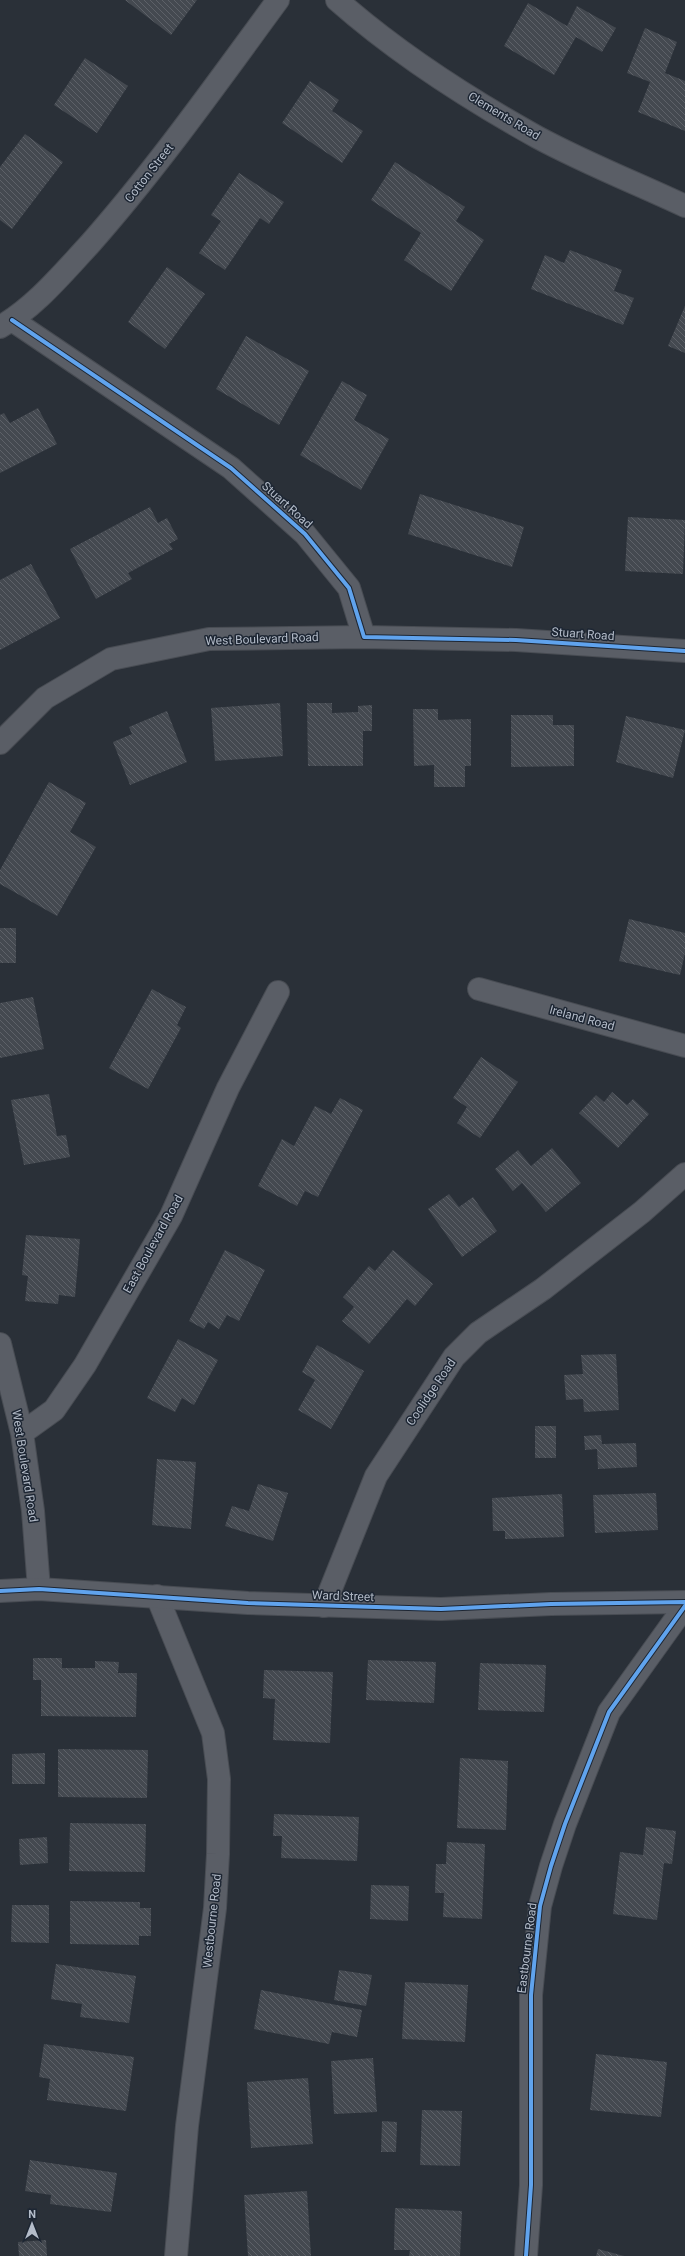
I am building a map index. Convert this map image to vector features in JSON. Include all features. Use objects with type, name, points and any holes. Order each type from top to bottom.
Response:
[{"type":"street","name":"Cotton Street","points":[[6,324],[57,280],[141,185],[278,0]]},
{"type":"street","name":"Clements Road","points":[[337,0],[366,26],[446,81],[537,137],[685,206]]},
{"type":"street","name":"Stuart Road","points":[[6,324],[230,468],[305,534],[350,588],[364,636],[516,640],[685,651]]},
{"type":"street","name":"West Boulevard Road","points":[[0,743],[45,698],[111,659],[209,639],[364,636]]},
{"type":"street","name":"Ireland Road","points":[[479,989],[685,1046]]},
{"type":"street","name":"East Boulevard Road","points":[[22,1433],[54,1410],[85,1365],[171,1216],[228,1088],[278,992]]},
{"type":"street","name":"Coolidge Road","points":[[324,1606],[376,1476],[454,1357],[478,1334],[543,1289],[642,1212],[685,1174]]},
{"type":"street","name":"West Boulevard Road","points":[[0,1344],[22,1433],[34,1512],[39,1589]]},
{"type":"street","name":"Ward Street","points":[[0,1591],[39,1589],[324,1606],[441,1609],[550,1604],[685,1602]]},
{"type":"street","name":"Westbourne Road","points":[[157,1596],[213,1733],[219,1779],[218,1854],[215,1908],[186,2126],[176,2256]]},
{"type":"street","name":"Eastbourne Road","points":[[526,2256],[532,2185],[531,1995],[540,1906],[550,1866],[609,1712],[685,1606]]},
{"type":"building","points":[[125,0],[197,0],[171,35]]},
{"type":"building","points":[[528,3],[567,26],[577,6],[616,28],[602,52],[576,37],[554,75],[504,46]]},
{"type":"building","points":[[645,28],[677,42],[665,73],[685,81],[685,131],[638,112],[650,82],[627,73]]},
{"type":"building","points":[[85,58],[128,86],[97,133],[54,105]]},
{"type":"building","points":[[310,81],[339,100],[332,111],[363,131],[342,163],[282,123]]},
{"type":"building","points":[[25,134],[63,162],[12,229],[0,220],[0,167]]},
{"type":"building","points":[[395,162],[465,207],[456,221],[484,240],[451,291],[404,260],[421,233],[371,200]]},
{"type":"building","points":[[239,173],[284,202],[269,224],[260,218],[225,270],[199,253],[221,221],[211,215]]},
{"type":"building","points":[[570,250],[622,270],[614,291],[634,298],[623,325],[531,289],[545,255],[564,263]]},
{"type":"building","points":[[167,267],[205,294],[165,349],[128,322]]},
{"type":"building","points":[[685,306],[685,353],[668,346]]},
{"type":"building","points":[[246,336],[309,371],[279,425],[216,389]]},
{"type":"building","points":[[342,381],[367,395],[354,420],[389,439],[361,490],[300,455]]},
{"type":"building","points":[[38,408],[57,444],[0,473],[0,415],[4,413],[10,423]]},
{"type":"building","points":[[420,494],[524,527],[512,567],[408,534]]},
{"type":"building","points":[[150,507],[158,523],[167,518],[178,539],[169,544],[173,549],[128,573],[132,579],[96,599],[70,549]]},
{"type":"building","points":[[628,517],[685,520],[683,574],[625,571]]},
{"type":"building","points":[[31,564],[60,618],[0,650],[0,580]]},
{"type":"building","points":[[280,703],[283,756],[215,761],[211,708]]},
{"type":"building","points":[[307,703],[332,703],[332,713],[358,712],[358,706],[372,705],[372,731],[363,731],[363,766],[308,766]]},
{"type":"building","points":[[413,709],[438,709],[438,720],[471,719],[471,766],[465,766],[465,787],[434,787],[434,765],[414,766]]},
{"type":"building","points":[[167,711],[187,762],[130,785],[113,742],[132,734],[129,727]]},
{"type":"building","points":[[511,715],[553,715],[553,725],[574,725],[574,766],[511,767]]},
{"type":"building","points":[[626,716],[685,730],[673,778],[616,762]]},
{"type":"building","points":[[49,782],[86,803],[70,832],[96,847],[57,916],[0,884],[0,870]]},
{"type":"building","points":[[629,919],[685,933],[685,953],[680,975],[619,961]]},
{"type":"building","points":[[0,928],[16,928],[16,963],[0,963]]},
{"type":"building","points":[[152,989],[186,1007],[177,1025],[181,1028],[148,1089],[109,1068]]},
{"type":"building","points":[[33,997],[44,1049],[0,1058],[0,1003]]},
{"type":"building","points":[[481,1057],[518,1082],[480,1138],[457,1123],[467,1107],[453,1098]]},
{"type":"building","points":[[612,1092],[627,1105],[633,1099],[649,1114],[618,1148],[579,1113],[596,1095],[604,1102]]},
{"type":"building","points":[[49,1094],[57,1136],[66,1135],[70,1157],[24,1165],[11,1100]]},
{"type":"building","points":[[340,1098],[363,1110],[318,1197],[305,1191],[297,1206],[258,1186],[282,1139],[294,1146],[315,1106],[331,1114]]},
{"type":"building","points":[[552,1148],[581,1183],[546,1212],[522,1183],[513,1191],[495,1169],[518,1150],[531,1166]]},
{"type":"building","points":[[449,1194],[459,1207],[473,1197],[497,1231],[462,1257],[428,1209]]},
{"type":"building","points":[[26,1235],[80,1239],[75,1297],[59,1295],[58,1304],[25,1301],[28,1276],[22,1275]]},
{"type":"building","points":[[225,1250],[265,1270],[239,1321],[227,1315],[219,1329],[208,1322],[204,1329],[189,1321]]},
{"type":"building","points":[[393,1250],[433,1284],[415,1306],[407,1299],[369,1344],[342,1321],[354,1307],[343,1297],[369,1266],[375,1271]]},
{"type":"building","points":[[178,1339],[218,1360],[194,1405],[182,1398],[175,1412],[147,1398]]},
{"type":"building","points":[[317,1345],[364,1371],[331,1429],[298,1410],[315,1380],[302,1372]]},
{"type":"building","points":[[616,1354],[619,1410],[584,1412],[583,1399],[566,1400],[564,1375],[583,1374],[581,1355]]},
{"type":"building","points":[[535,1426],[556,1426],[556,1458],[535,1458]]},
{"type":"building","points":[[601,1435],[602,1444],[636,1443],[637,1467],[598,1469],[597,1449],[585,1450],[584,1436]]},
{"type":"building","points":[[157,1459],[196,1462],[191,1529],[152,1525]]},
{"type":"building","points":[[258,1484],[288,1493],[273,1541],[225,1526],[232,1506],[249,1511]]},
{"type":"building","points":[[656,1493],[658,1530],[595,1533],[593,1495]]},
{"type":"building","points":[[562,1494],[564,1537],[505,1539],[505,1531],[493,1531],[492,1498]]},
{"type":"building","points":[[33,1658],[62,1658],[62,1668],[95,1668],[95,1661],[119,1662],[118,1673],[137,1673],[136,1717],[41,1716],[41,1680],[33,1680]]},
{"type":"building","points":[[368,1660],[436,1662],[434,1703],[366,1700]]},
{"type":"building","points":[[480,1663],[546,1665],[544,1712],[478,1710]]},
{"type":"building","points":[[264,1670],[333,1672],[330,1743],[273,1740],[275,1699],[263,1698]]},
{"type":"building","points":[[58,1749],[148,1750],[147,1798],[58,1797]]},
{"type":"building","points":[[45,1753],[45,1784],[12,1784],[12,1754]]},
{"type":"building","points":[[460,1758],[508,1761],[506,1830],[457,1828]]},
{"type":"building","points":[[274,1814],[359,1817],[357,1861],[281,1858],[282,1836],[273,1836]]},
{"type":"building","points":[[70,1823],[146,1824],[145,1872],[69,1871]]},
{"type":"building","points":[[646,1827],[676,1831],[672,1864],[664,1863],[657,1920],[613,1914],[620,1852],[643,1855]]},
{"type":"building","points":[[47,1837],[48,1863],[20,1865],[19,1839]]},
{"type":"building","points":[[447,1842],[485,1844],[482,1919],[443,1917],[444,1893],[435,1893],[436,1864],[446,1864]]},
{"type":"building","points":[[371,1885],[409,1886],[408,1921],[370,1919]]},
{"type":"building","points":[[70,1901],[140,1902],[140,1908],[151,1908],[151,1936],[139,1936],[139,1945],[70,1944]]},
{"type":"building","points":[[12,1905],[49,1905],[49,1943],[11,1942]]},
{"type":"building","points":[[56,1964],[136,1976],[129,2023],[80,2017],[82,2004],[51,1999]]},
{"type":"building","points":[[339,1970],[372,1975],[366,2006],[334,2000]]},
{"type":"building","points":[[405,1982],[468,1985],[465,2042],[402,2039]]},
{"type":"building","points":[[261,1990],[362,2010],[357,2037],[332,2032],[329,2044],[254,2029]]},
{"type":"building","points":[[44,2044],[134,2057],[126,2111],[47,2100],[50,2079],[39,2077]]},
{"type":"building","points":[[596,2054],[667,2062],[661,2117],[590,2110]]},
{"type":"building","points":[[373,2058],[377,2112],[334,2114],[331,2061]]},
{"type":"building","points":[[308,2078],[313,2144],[251,2148],[247,2082]]},
{"type":"building","points":[[422,2110],[462,2111],[460,2166],[420,2165]]},
{"type":"building","points":[[382,2121],[397,2122],[396,2152],[381,2152]]},
{"type":"building","points":[[30,2160],[117,2173],[111,2212],[50,2204],[51,2195],[25,2191]]},
{"type":"building","points":[[307,2191],[311,2256],[248,2256],[244,2195]]},
{"type":"building","points":[[395,2208],[462,2211],[460,2256],[409,2256],[410,2250],[394,2250]]},
{"type":"building","points":[[46,2240],[47,2256],[19,2256],[18,2242]]},
{"type":"building","points":[[598,2249],[624,2256],[596,2256]]},
{"type":"cycle path","points":[[12,320],[231,468],[305,534],[349,588],[364,637],[516,640],[685,651]]},
{"type":"cycle path","points":[[0,1591],[39,1589],[248,1603],[441,1609],[551,1604],[685,1602]]},
{"type":"cycle path","points":[[526,2256],[531,2185],[531,1995],[540,1906],[565,1824],[609,1712],[685,1606]]}]
